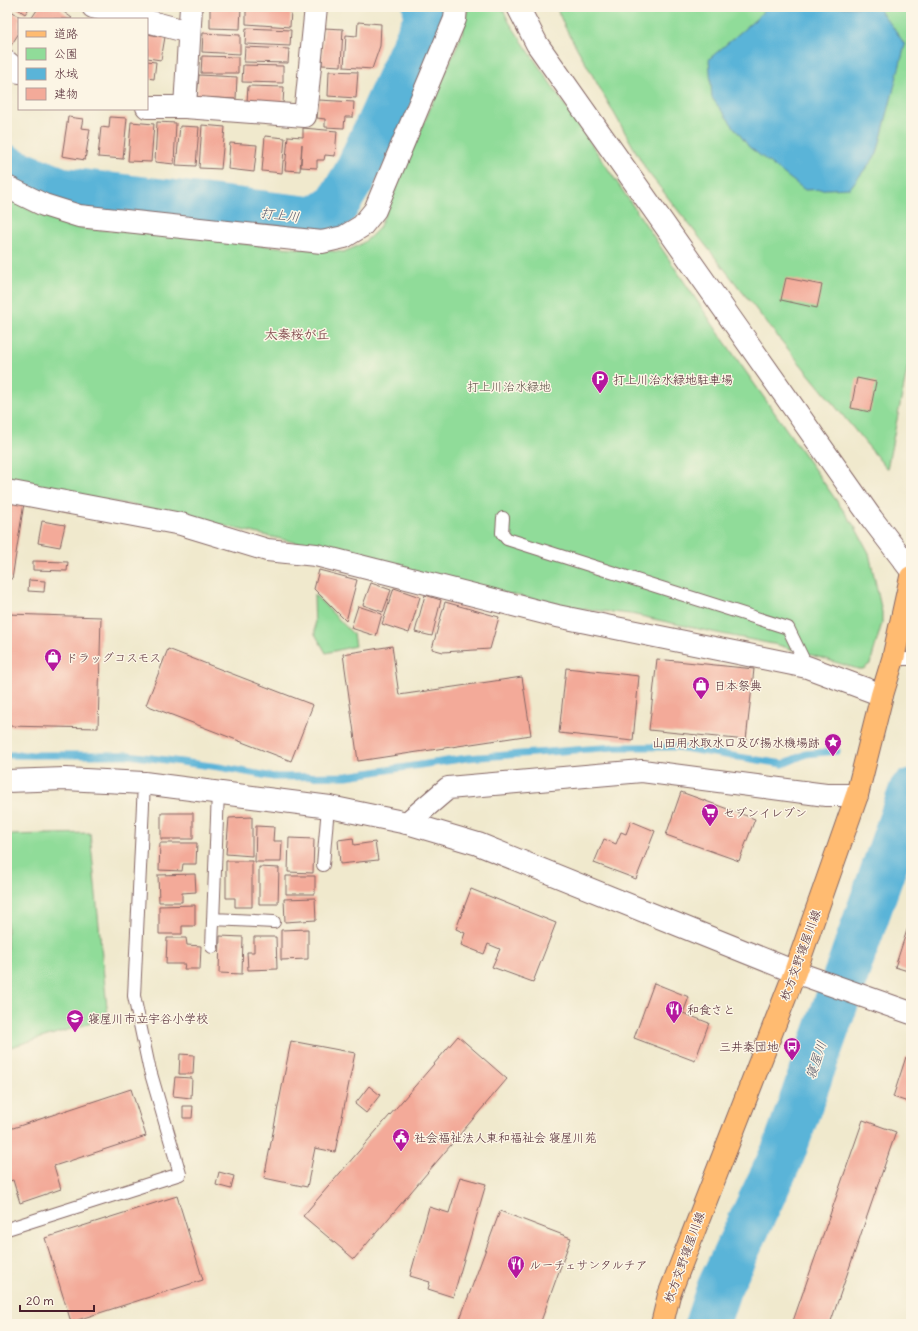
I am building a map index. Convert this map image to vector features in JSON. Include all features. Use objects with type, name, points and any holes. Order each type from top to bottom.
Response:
[{"type":"main road","name":"枚方交野寝屋川線","points":[[662,1324],[668,1295],[795,972],[857,795],[882,695],[902,659],[911,577]]},
{"type":"street","points":[[92,7],[134,18]]},
{"type":"street","points":[[185,107],[191,7]]},
{"type":"street","points":[[148,108],[185,107],[305,116],[316,7]]},
{"type":"street","points":[[7,187],[44,205],[79,216],[322,242],[344,237],[362,226],[375,210],[455,19],[456,7]]},
{"type":"street","points":[[518,7],[537,44],[872,519],[911,570]]},
{"type":"street","points":[[148,21],[189,32]]},
{"type":"street","points":[[7,62],[18,71]]},
{"type":"street","points":[[7,491],[182,524],[267,550],[316,555],[557,616],[807,667],[882,695]]},
{"type":"street","points":[[407,823],[448,788],[642,771],[826,795],[857,795]]},
{"type":"street","points":[[7,781],[65,779],[144,783],[328,807],[407,823],[478,844],[818,981],[911,1013]]},
{"type":"lane","points":[[503,518],[502,533],[507,539],[788,628],[807,667]]},
{"type":"lane","points":[[7,1229],[180,1174],[149,1067],[134,996],[144,783]]},
{"type":"lane","points":[[212,947],[218,792]]},
{"type":"lane","points":[[324,865],[328,807]]},
{"type":"lane","points":[[213,919],[274,922]]},
{"type":"green space","name":"打上川治水緑地","points":[[468,7],[502,7],[509,22],[720,335],[855,527],[869,553],[882,612],[882,623],[870,664],[863,669],[858,669],[778,645],[631,614],[582,609],[461,584],[302,544],[143,507],[7,483],[7,198],[36,213],[85,229],[148,232],[256,245],[343,252],[349,250],[363,243],[379,228],[462,34]]},
{"type":"green space","points":[[556,7],[911,7],[911,351],[887,469],[774,332],[647,171],[565,27]]},
{"type":"green space","points":[[314,594],[353,634],[355,646],[326,653],[315,634]]},
{"type":"green space","points":[[90,833],[108,1018],[7,1048],[7,835]]},
{"type":"water","points":[[767,7],[877,7],[905,45],[877,154],[850,188],[805,190],[749,147],[712,98],[709,59],[756,19]]},
{"type":"building","points":[[15,7],[30,7],[25,14]]},
{"type":"building","points":[[39,7],[62,7],[61,10],[72,18],[32,18]]},
{"type":"building","points":[[210,7],[241,7],[240,29],[210,28]]},
{"type":"building","points":[[246,7],[291,10],[290,27],[246,24]]},
{"type":"building","points":[[7,8],[22,18],[18,18],[18,35],[8,50]]},
{"type":"building","points":[[358,22],[381,24],[380,46],[372,69],[344,67],[346,35],[357,36]]},
{"type":"building","points":[[246,28],[291,30],[290,46],[245,44]]},
{"type":"building","points":[[324,28],[343,29],[341,66],[322,65]]},
{"type":"building","points":[[203,33],[240,35],[240,54],[202,52]]},
{"type":"building","points":[[148,34],[165,37],[161,60],[148,58]]},
{"type":"building","points":[[245,47],[289,49],[288,63],[244,62]]},
{"type":"building","points":[[202,56],[238,57],[238,73],[201,73]]},
{"type":"building","points":[[148,61],[156,62],[154,79],[148,78]]},
{"type":"building","points":[[243,65],[283,66],[283,83],[242,82]]},
{"type":"building","points":[[329,71],[358,72],[356,98],[328,96]]},
{"type":"building","points":[[199,75],[237,77],[236,99],[197,97]]},
{"type":"building","points":[[248,86],[284,87],[283,103],[247,102]]},
{"type":"building","points":[[319,100],[354,102],[353,117],[345,117],[344,128],[325,127],[325,119],[317,118]]},
{"type":"building","points":[[68,117],[83,119],[81,128],[90,129],[85,160],[62,156]]},
{"type":"building","points":[[110,117],[127,118],[123,159],[98,157],[101,127],[109,128]]},
{"type":"building","points":[[131,122],[154,124],[151,162],[128,161]]},
{"type":"building","points":[[157,122],[176,123],[174,164],[155,162]]},
{"type":"building","points":[[202,125],[225,127],[221,169],[199,168]]},
{"type":"building","points":[[180,126],[199,127],[196,166],[176,165]]},
{"type":"building","points":[[303,128],[337,131],[335,156],[325,155],[324,160],[317,160],[317,168],[301,167],[302,144],[300,171],[285,170],[288,136],[303,137]]},
{"type":"building","points":[[265,136],[285,138],[282,173],[262,171]]},
{"type":"building","points":[[230,143],[257,145],[254,172],[228,169]]},
{"type":"building","points":[[786,278],[822,285],[817,308],[781,300]]},
{"type":"building","points":[[857,378],[876,382],[870,412],[851,408]]},
{"type":"building","points":[[7,501],[24,503],[12,579],[7,578]]},
{"type":"building","points":[[42,521],[65,525],[60,547],[38,543]]},
{"type":"building","points":[[33,561],[68,562],[67,571],[33,570]]},
{"type":"building","points":[[319,570],[357,580],[346,621],[314,589]]},
{"type":"building","points":[[29,580],[45,581],[44,592],[28,591]]},
{"type":"building","points":[[371,583],[391,590],[383,612],[363,605]]},
{"type":"building","points":[[394,588],[420,597],[409,633],[382,624]]},
{"type":"building","points":[[425,595],[441,600],[432,636],[415,632]]},
{"type":"building","points":[[445,602],[499,617],[490,649],[443,652],[432,649]]},
{"type":"building","points":[[358,606],[382,614],[376,636],[351,628]]},
{"type":"building","name":"ドラッグコスモス","points":[[7,614],[101,617],[98,728],[7,726]]},
{"type":"building","points":[[392,646],[399,695],[522,677],[531,735],[358,761],[343,654]]},
{"type":"building","points":[[168,649],[313,705],[291,761],[146,705]]},
{"type":"building","name":"日本祭典","points":[[657,659],[754,669],[746,740],[649,730]]},
{"type":"building","points":[[566,668],[639,676],[633,741],[559,733]]},
{"type":"building","name":"セブンイレブン","points":[[681,792],[755,819],[739,861],[666,835]]},
{"type":"building","points":[[161,813],[193,813],[193,839],[161,839]]},
{"type":"building","points":[[252,817],[252,856],[226,854],[229,818]]},
{"type":"building","points":[[631,821],[655,831],[636,879],[594,863],[604,839],[616,844],[621,832],[626,834]]},
{"type":"building","points":[[256,826],[274,827],[273,841],[282,841],[281,862],[255,862]]},
{"type":"building","points":[[289,838],[314,839],[313,873],[288,872]]},
{"type":"building","points":[[353,838],[354,845],[375,842],[378,860],[340,864],[338,840]]},
{"type":"building","points":[[160,843],[197,843],[196,864],[183,864],[182,871],[159,870]]},
{"type":"building","points":[[226,861],[252,861],[252,907],[235,907],[235,898],[226,898]]},
{"type":"building","points":[[259,867],[279,868],[278,904],[259,904]]},
{"type":"building","points":[[195,874],[196,892],[182,893],[182,902],[159,902],[158,875]]},
{"type":"building","points":[[286,876],[315,876],[315,894],[286,894]]},
{"type":"building","points":[[471,889],[556,923],[533,982],[492,967],[500,949],[488,944],[484,954],[461,945],[465,933],[456,929]]},
{"type":"building","points":[[315,898],[316,920],[285,922],[284,899]]},
{"type":"building","points":[[195,905],[195,926],[182,926],[182,934],[159,934],[159,906]]},
{"type":"building","points":[[909,924],[911,925],[911,972],[895,967]]},
{"type":"building","points":[[308,929],[308,959],[281,960],[281,930]]},
{"type":"building","points":[[220,936],[243,937],[242,974],[219,973]]},
{"type":"building","points":[[254,937],[276,937],[277,969],[248,970],[247,952],[254,952]]},
{"type":"building","points":[[167,938],[186,938],[187,945],[201,946],[200,969],[184,969],[185,964],[166,964]]},
{"type":"building","points":[[654,983],[689,997],[683,1013],[709,1023],[695,1061],[634,1038]]},
{"type":"building","points":[[458,1036],[507,1079],[354,1259],[303,1216]]},
{"type":"building","points":[[291,1041],[355,1053],[335,1152],[315,1148],[307,1187],[264,1178]]},
{"type":"building","points":[[180,1054],[194,1055],[193,1074],[179,1074]]},
{"type":"building","points":[[906,1057],[911,1058],[911,1103],[893,1097]]},
{"type":"building","points":[[175,1077],[192,1078],[191,1098],[173,1096]]},
{"type":"building","points":[[369,1086],[380,1095],[366,1113],[355,1104]]},
{"type":"building","points":[[131,1089],[146,1136],[54,1166],[61,1189],[20,1203],[13,1180],[7,1182],[7,1130]]},
{"type":"building","points":[[183,1106],[193,1106],[192,1118],[183,1118]]},
{"type":"building","points":[[863,1120],[896,1132],[830,1324],[792,1324]]},
{"type":"building","points":[[219,1172],[234,1176],[231,1189],[216,1185]]},
{"type":"building","points":[[460,1177],[486,1184],[453,1297],[428,1289],[430,1282],[410,1276],[429,1207],[449,1213]]},
{"type":"building","points":[[177,1196],[203,1280],[71,1322],[45,1238]]},
{"type":"building","name":"ルーチェサンタルチア","points":[[500,1211],[571,1238],[540,1324],[475,1324],[460,1319]]},
{"type":"waterway","name":"打上川","points":[[7,167],[60,189],[314,219],[336,206],[355,175],[426,19],[425,7]]},
{"type":"waterway","points":[[7,755],[128,755],[219,767],[274,777],[347,776],[467,758],[616,747],[676,747],[783,764],[806,754],[837,751]]},
{"type":"waterway","name":"寝屋川","points":[[707,1324],[719,1288],[783,1153],[911,791]]},
{"type":"place","name":"打上川治水緑地駐車場","points":[[600,394]]},
{"type":"place","name":"ドラッグコスモス","points":[[53,672]]},
{"type":"place","name":"日本祭典","points":[[701,700]]},
{"type":"place","name":"山田用水取水口及び揚水機場跡","points":[[833,757]]},
{"type":"place","name":"セブンイレブン","points":[[710,827]]},
{"type":"place","name":"和食さと","points":[[674,1024]]},
{"type":"place","name":"寝屋川市立宇谷小学校","points":[[75,1033]]},
{"type":"place","name":"三井秦団地","points":[[792,1061]]},
{"type":"place","name":"社会福祉法人東和福祉会 寝屋川苑","points":[[401,1152]]},
{"type":"place","name":"ルーチェサンタルチア","points":[[516,1279]]},
{"type":"district","name":"太秦桜が丘","points":[[297,334]]}]
